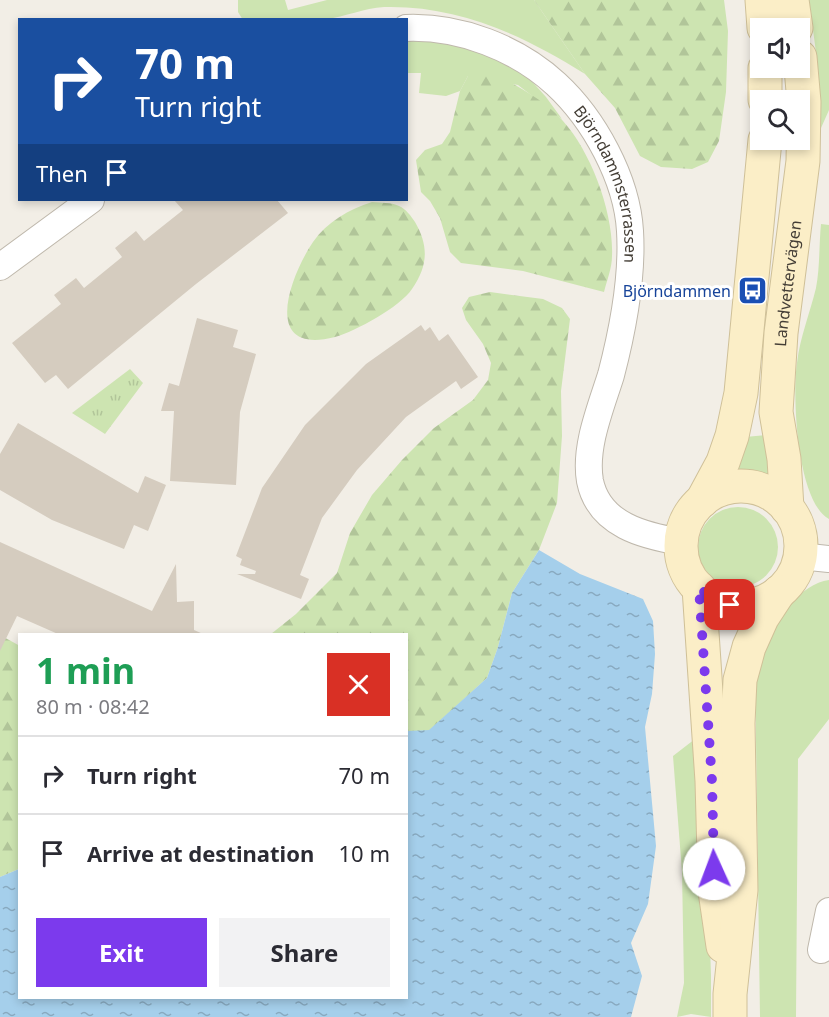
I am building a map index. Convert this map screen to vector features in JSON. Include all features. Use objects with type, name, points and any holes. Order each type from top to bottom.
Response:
[{"type":"street","points":[[762,0],[763,18]]},
{"type":"street","points":[[792,0],[795,18]]},
{"type":"street","name":"Björndammsterrassen","points":[[408,28],[476,37],[511,53],[540,70],[569,96],[598,135],[624,198],[630,230],[630,268],[616,356],[592,441],[590,482],[595,496],[606,513],[624,526],[641,534],[682,542]]},
{"type":"street","name":"Landvettervägen","points":[[787,508],[784,459],[776,412],[781,333],[803,161],[804,102],[802,78]]},
{"type":"street","name":"Landvettervägen","points":[[702,501],[723,462],[732,436],[741,393],[764,150]]},
{"type":"street","points":[[0,267],[90,201]]},
{"type":"street","points":[[730,1006],[741,890],[738,723],[740,680],[757,628],[793,576],[815,557],[787,508],[773,495],[746,486],[718,491],[702,501],[688,519],[682,542],[684,564],[690,577],[699,588],[721,602],[739,606],[756,604],[780,592]]},
{"type":"street","points":[[699,588],[712,781],[715,891],[730,1006]]},
{"type":"street","points":[[822,950],[829,911]]},
{"type":"green space","points":[[238,0],[285,0],[288,10],[327,0],[534,0],[585,74],[514,35],[464,17],[438,11],[384,7],[333,18],[242,18],[238,12]]},
{"type":"green space","points":[[534,0],[724,0],[728,31],[726,92],[719,141],[708,162],[692,169],[661,167],[640,156],[615,108],[585,74]]},
{"type":"green space","points":[[809,0],[829,0],[829,110],[821,128],[817,60]]},
{"type":"green space","points":[[408,36],[465,45],[506,63],[528,77],[562,119],[518,85],[468,76],[460,91],[446,96],[419,93],[421,73],[408,73]]},
{"type":"green space","points":[[487,71],[517,86],[556,113],[583,149],[599,184],[612,239],[612,260],[604,292],[523,271],[461,263],[450,252],[440,218],[430,201],[421,192],[416,160],[425,150],[442,144],[450,132],[460,91],[468,76]]},
{"type":"green space","points":[[372,202],[399,206],[415,222],[423,239],[425,256],[417,281],[398,303],[377,318],[354,330],[335,337],[312,340],[297,335],[289,324],[287,309],[290,292],[304,257],[313,242],[332,222],[355,208]]},
{"type":"green space","points":[[821,224],[829,225],[829,519],[818,509],[803,471],[795,399],[798,353],[816,288]]},
{"type":"green space","points":[[490,292],[543,299],[562,308],[570,319],[561,391],[562,436],[557,503],[539,550],[512,593],[498,647],[487,678],[429,731],[408,731],[408,633],[272,633],[296,614],[337,573],[350,533],[372,495],[434,428],[473,400],[488,380],[491,363],[483,344],[466,320],[462,308],[469,297]]},
{"type":"green space","points":[[130,369],[143,383],[105,434],[72,413]]},
{"type":"green space","points":[[767,435],[773,479],[731,474],[745,437]]},
{"type":"green space","points":[[738,507],[753,510],[766,519],[775,532],[778,547],[775,562],[766,575],[753,584],[738,587],[723,584],[710,575],[701,562],[698,547],[701,532],[710,519],[723,510]]},
{"type":"green space","points":[[829,580],[829,719],[798,759],[796,1017],[760,1017],[755,670],[766,637],[788,606],[808,589]]},
{"type":"green space","points":[[0,635],[18,645],[18,869],[0,877]]},
{"type":"green space","points":[[703,737],[711,1017],[691,1014],[677,1017],[684,983],[682,872],[673,756],[695,739]]},
{"type":"water","points":[[539,550],[580,574],[643,599],[653,621],[655,654],[652,694],[645,727],[656,846],[648,904],[631,943],[642,976],[631,1017],[0,1017],[0,877],[18,869],[18,999],[408,999],[408,731],[429,730],[487,678],[498,647],[512,593]]},
{"type":"building","points":[[175,201],[278,201],[288,213],[196,284],[68,389],[56,375],[45,383],[12,343],[61,304],[54,295],[76,278],[84,288],[122,257],[115,248],[136,231],[144,241],[183,210]]},
{"type":"building","points":[[197,318],[238,330],[233,347],[256,354],[240,412],[236,485],[170,481],[174,411],[161,411],[169,383],[179,386]]},
{"type":"building","points":[[421,325],[425,331],[430,327],[439,341],[448,334],[478,377],[461,389],[456,381],[406,417],[357,470],[322,518],[300,575],[309,579],[301,599],[237,574],[255,574],[256,571],[240,565],[242,559],[236,556],[262,488],[305,425],[366,364]]},
{"type":"building","points":[[18,423],[138,493],[145,476],[166,485],[148,531],[134,525],[124,549],[52,520],[0,490],[0,454]]},
{"type":"building","points":[[0,542],[152,611],[176,564],[177,602],[194,601],[194,630],[201,633],[56,633],[17,616],[0,651]]},
{"type":"place","name":"Björndammen","points":[[752,291]]},
{"type":"route","points":[[714,869],[712,781],[699,588],[713,599],[730,605]]}]
